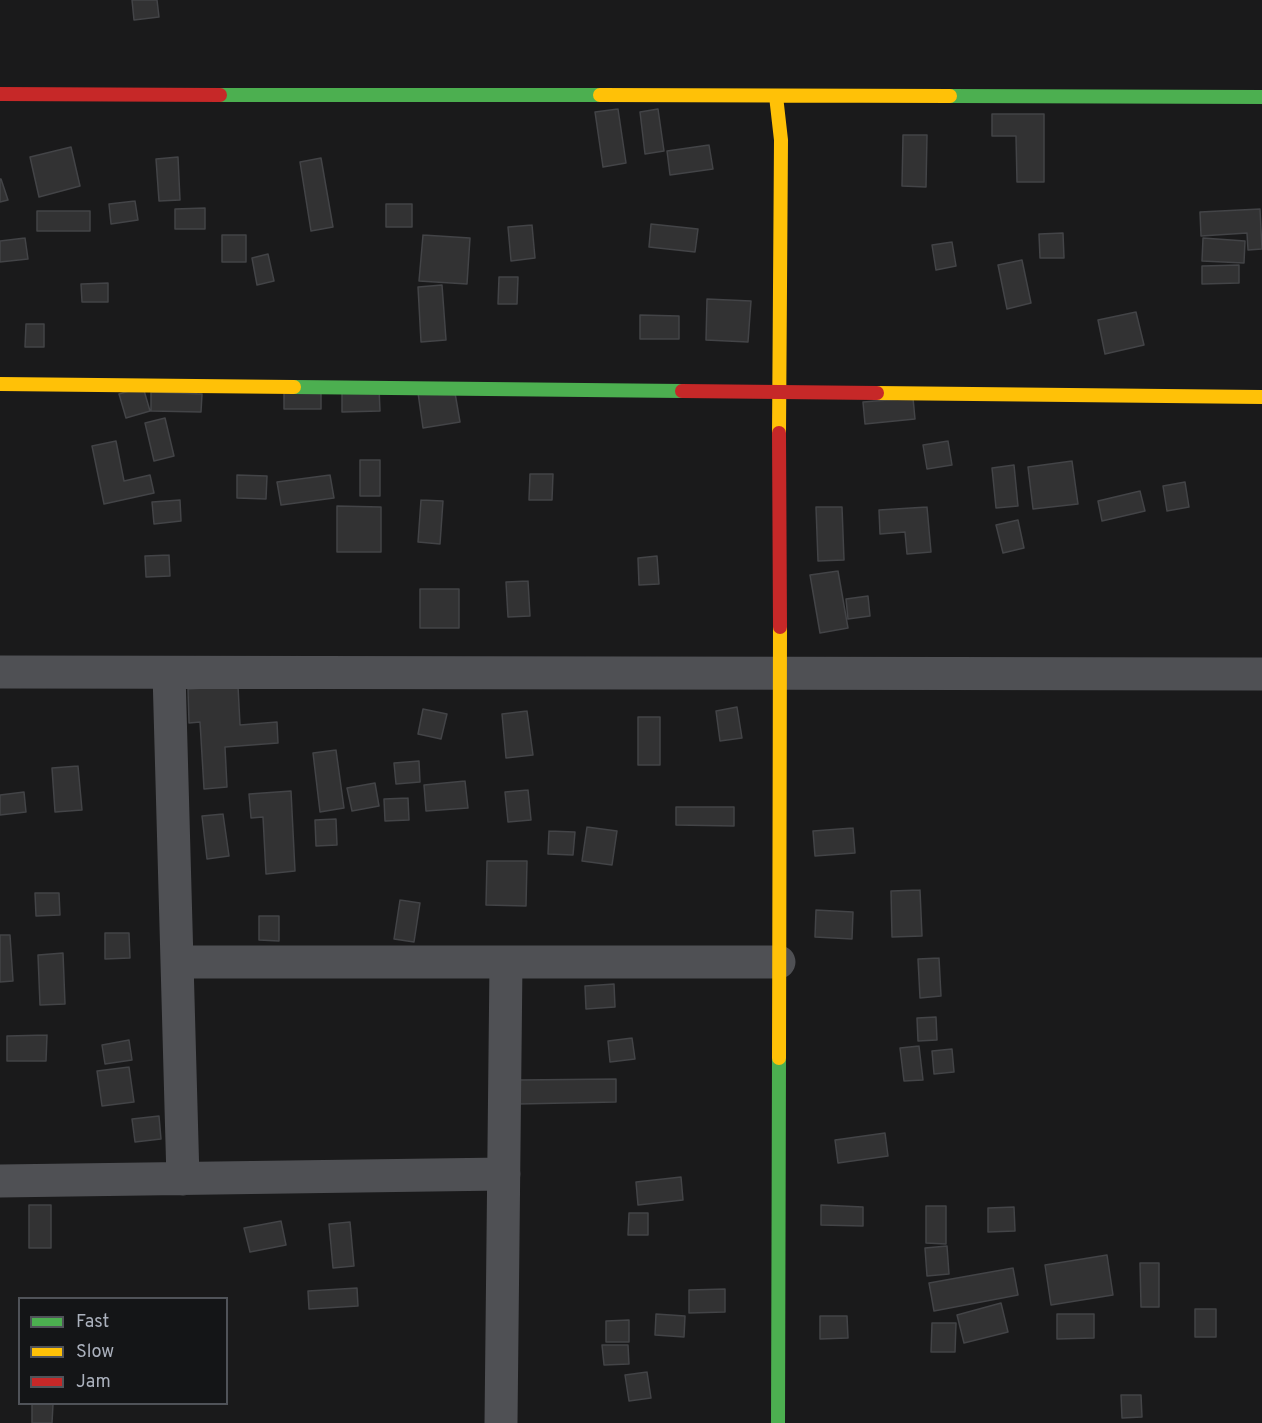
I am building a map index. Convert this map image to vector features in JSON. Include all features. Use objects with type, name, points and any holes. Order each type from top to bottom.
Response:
[{"type":"street","points":[[0,94],[1262,97]]},
{"type":"street","points":[[776,96],[781,140],[778,1423]]},
{"type":"street","points":[[0,384],[1262,397]]},
{"type":"street","points":[[0,672],[1262,674]]},
{"type":"street","points":[[169,673],[183,1179]]},
{"type":"street","points":[[177,962],[779,962]]},
{"type":"street","points":[[501,1423],[506,962]]},
{"type":"street","points":[[0,1181],[504,1174]]},
{"type":"building","points":[[132,0],[157,0],[159,17],[134,20]]},
{"type":"building","points":[[618,109],[626,163],[603,167],[595,112]]},
{"type":"building","points":[[658,109],[664,151],[645,154],[640,112]]},
{"type":"building","points":[[992,114],[1044,114],[1044,182],[1017,182],[1016,136],[992,136]]},
{"type":"building","points":[[903,135],[927,135],[926,187],[902,186]]},
{"type":"building","points":[[709,145],[713,169],[670,175],[667,151]]},
{"type":"building","points":[[71,147],[80,186],[39,197],[30,157]]},
{"type":"building","points":[[178,157],[180,200],[159,201],[156,159]]},
{"type":"building","points":[[321,158],[333,227],[311,231],[300,162]]},
{"type":"building","points":[[0,179],[8,200],[0,202]]},
{"type":"building","points":[[135,201],[138,220],[111,224],[109,204]]},
{"type":"building","points":[[386,204],[412,204],[412,227],[386,227]]},
{"type":"building","points":[[205,208],[205,229],[175,229],[175,209]]},
{"type":"building","points":[[1260,209],[1262,249],[1248,250],[1247,233],[1201,236],[1200,212]]},
{"type":"building","points":[[37,211],[90,211],[90,231],[37,231]]},
{"type":"building","points":[[651,224],[698,229],[695,252],[649,247]]},
{"type":"building","points":[[532,225],[535,258],[511,261],[508,227]]},
{"type":"building","points":[[1063,233],[1064,258],[1040,258],[1039,234]]},
{"type":"building","points":[[222,235],[246,235],[246,262],[222,262]]},
{"type":"building","points":[[423,235],[470,238],[467,284],[419,281]]},
{"type":"building","points":[[25,238],[28,259],[0,262],[0,241]]},
{"type":"building","points":[[1203,238],[1245,241],[1244,263],[1202,261]]},
{"type":"building","points":[[952,242],[956,266],[936,270],[932,245]]},
{"type":"building","points":[[268,254],[274,281],[257,285],[252,258]]},
{"type":"building","points":[[1022,260],[1031,303],[1007,309],[998,265]]},
{"type":"building","points":[[1239,265],[1239,283],[1202,284],[1202,266]]},
{"type":"building","points":[[499,277],[518,277],[517,304],[498,304]]},
{"type":"building","points":[[108,283],[108,302],[82,302],[81,284]]},
{"type":"building","points":[[442,285],[446,340],[421,342],[418,287]]},
{"type":"building","points":[[707,299],[751,301],[748,342],[706,340]]},
{"type":"building","points":[[1136,312],[1144,345],[1105,354],[1098,320]]},
{"type":"building","points":[[640,315],[679,316],[679,339],[640,339]]},
{"type":"building","points":[[26,324],[44,324],[44,347],[25,347]]},
{"type":"building","points":[[284,382],[321,382],[321,409],[284,409]]},
{"type":"building","points":[[143,387],[150,411],[126,418],[119,394]]},
{"type":"building","points":[[454,387],[460,422],[423,428],[418,393]]},
{"type":"building","points":[[379,388],[380,411],[342,412],[342,390]]},
{"type":"building","points":[[151,392],[202,394],[201,412],[151,411]]},
{"type":"building","points":[[913,398],[915,419],[865,424],[863,402]]},
{"type":"building","points":[[165,418],[174,456],[154,461],[145,423]]},
{"type":"building","points":[[116,441],[124,481],[150,475],[154,493],[104,504],[92,446]]},
{"type":"building","points":[[948,441],[952,465],[927,469],[923,445]]},
{"type":"building","points":[[360,460],[380,460],[380,496],[360,496]]},
{"type":"building","points":[[1072,461],[1078,504],[1033,509],[1028,467]]},
{"type":"building","points":[[1014,465],[1018,506],[996,508],[992,468]]},
{"type":"building","points":[[530,474],[553,474],[552,500],[529,500]]},
{"type":"building","points":[[237,475],[267,476],[266,499],[237,498]]},
{"type":"building","points":[[330,475],[334,498],[281,505],[277,482]]},
{"type":"building","points":[[1185,482],[1189,507],[1167,511],[1163,486]]},
{"type":"building","points":[[1140,491],[1145,511],[1102,521],[1098,501]]},
{"type":"building","points":[[180,500],[181,521],[154,524],[152,502]]},
{"type":"building","points":[[421,500],[443,501],[440,544],[418,542]]},
{"type":"building","points":[[337,506],[381,507],[381,552],[337,552]]},
{"type":"building","points":[[816,507],[842,507],[844,560],[818,561]]},
{"type":"building","points":[[927,507],[931,552],[907,554],[905,532],[880,534],[879,510]]},
{"type":"building","points":[[1018,520],[1024,548],[1003,553],[996,525]]},
{"type":"building","points":[[169,555],[170,576],[146,577],[145,556]]},
{"type":"building","points":[[657,556],[659,584],[639,585],[638,558]]},
{"type":"building","points":[[838,571],[848,628],[820,633],[810,575]]},
{"type":"building","points":[[528,581],[530,616],[508,617],[506,582]]},
{"type":"building","points":[[420,589],[459,589],[459,628],[420,628]]},
{"type":"building","points":[[868,596],[870,616],[848,619],[846,599]]},
{"type":"building","points":[[238,686],[240,725],[277,722],[278,743],[225,747],[227,787],[204,789],[200,722],[189,723],[188,689]]},
{"type":"building","points":[[737,707],[742,738],[720,741],[716,711]]},
{"type":"building","points":[[423,709],[447,714],[441,739],[418,734]]},
{"type":"building","points":[[527,711],[533,755],[506,758],[502,714]]},
{"type":"building","points":[[638,717],[660,717],[660,765],[638,765]]},
{"type":"building","points":[[336,750],[344,808],[320,812],[313,753]]},
{"type":"building","points":[[419,761],[420,782],[396,784],[394,763]]},
{"type":"building","points":[[78,766],[82,810],[55,812],[52,768]]},
{"type":"building","points":[[465,781],[468,808],[426,811],[424,785]]},
{"type":"building","points":[[375,783],[379,806],[352,811],[347,788]]},
{"type":"building","points":[[528,790],[531,820],[508,822],[505,792]]},
{"type":"building","points":[[291,791],[295,871],[266,874],[263,817],[251,818],[249,794]]},
{"type":"building","points":[[24,792],[26,812],[0,815],[0,795]]},
{"type":"building","points":[[408,798],[409,820],[385,821],[384,799]]},
{"type":"building","points":[[676,807],[734,807],[734,826],[676,825]]},
{"type":"building","points":[[223,814],[229,856],[207,859],[202,816]]},
{"type":"building","points":[[336,819],[337,845],[316,846],[315,820]]},
{"type":"building","points":[[587,827],[617,831],[612,865],[582,861]]},
{"type":"building","points":[[853,828],[855,853],[815,856],[813,831]]},
{"type":"building","points":[[549,831],[575,832],[573,855],[548,854]]},
{"type":"building","points":[[487,861],[527,861],[526,906],[486,905]]},
{"type":"building","points":[[920,890],[922,936],[892,937],[891,891]]},
{"type":"building","points":[[35,893],[59,893],[60,915],[36,916]]},
{"type":"building","points":[[400,900],[420,903],[414,942],[394,939]]},
{"type":"building","points":[[816,910],[853,912],[852,939],[815,937]]},
{"type":"building","points":[[259,916],[279,916],[279,941],[259,940]]},
{"type":"building","points":[[105,933],[129,933],[130,958],[105,959]]},
{"type":"building","points":[[0,935],[10,935],[13,981],[0,982]]},
{"type":"building","points":[[63,953],[65,1004],[40,1005],[38,955]]},
{"type":"building","points":[[939,958],[941,996],[920,998],[918,959]]},
{"type":"building","points":[[614,984],[615,1007],[586,1009],[585,986]]},
{"type":"building","points":[[936,1017],[937,1040],[918,1041],[917,1018]]},
{"type":"building","points":[[47,1035],[46,1061],[7,1061],[7,1036]]},
{"type":"building","points":[[632,1038],[635,1059],[610,1062],[608,1041]]},
{"type":"building","points":[[129,1040],[132,1060],[105,1064],[102,1045]]},
{"type":"building","points":[[919,1046],[923,1080],[904,1081],[900,1048]]},
{"type":"building","points":[[952,1049],[954,1072],[934,1074],[932,1051]]},
{"type":"building","points":[[129,1067],[134,1102],[102,1106],[97,1071]]},
{"type":"building","points":[[616,1079],[616,1102],[518,1104],[519,1080]]},
{"type":"building","points":[[159,1116],[161,1139],[135,1142],[132,1119]]},
{"type":"building","points":[[885,1133],[888,1156],[838,1163],[835,1140]]},
{"type":"building","points":[[681,1177],[683,1200],[638,1205],[636,1182]]},
{"type":"building","points":[[29,1205],[51,1205],[51,1248],[29,1248]]},
{"type":"building","points":[[821,1205],[863,1207],[863,1226],[821,1225]]},
{"type":"building","points":[[926,1206],[946,1206],[946,1244],[926,1243]]},
{"type":"building","points":[[1014,1207],[1015,1231],[988,1232],[988,1208]]},
{"type":"building","points":[[629,1213],[648,1213],[648,1235],[628,1235]]},
{"type":"building","points":[[281,1221],[286,1245],[250,1252],[244,1228]]},
{"type":"building","points":[[350,1222],[354,1266],[333,1268],[329,1224]]},
{"type":"building","points":[[947,1246],[949,1274],[927,1276],[925,1248]]},
{"type":"building","points":[[1107,1255],[1113,1295],[1051,1305],[1045,1265]]},
{"type":"building","points":[[1140,1263],[1159,1263],[1159,1307],[1141,1307]]},
{"type":"building","points":[[1013,1268],[1018,1295],[934,1311],[929,1283]]},
{"type":"building","points":[[357,1288],[358,1306],[309,1309],[308,1291]]},
{"type":"building","points":[[725,1289],[725,1312],[689,1313],[689,1290]]},
{"type":"building","points":[[1001,1303],[1008,1332],[964,1343],[957,1315]]},
{"type":"building","points":[[1195,1309],[1216,1309],[1216,1337],[1195,1337]]},
{"type":"building","points":[[656,1314],[685,1316],[684,1337],[655,1335]]},
{"type":"building","points":[[1057,1314],[1094,1314],[1094,1338],[1057,1339]]},
{"type":"building","points":[[820,1316],[847,1316],[848,1338],[820,1339]]},
{"type":"building","points":[[629,1320],[629,1342],[606,1342],[606,1321]]},
{"type":"building","points":[[932,1323],[956,1323],[955,1352],[931,1352]]},
{"type":"building","points":[[602,1345],[628,1345],[629,1364],[604,1365]]},
{"type":"building","points":[[647,1372],[651,1398],[629,1401],[625,1375]]},
{"type":"building","points":[[1121,1395],[1141,1395],[1142,1417],[1122,1418]]},
{"type":"building","points":[[32,1405],[53,1405],[52,1423],[32,1423]]},
{"type":"traffic: fast","points":[[220,95],[600,95]]},
{"type":"traffic: fast","points":[[950,96],[1262,97]]},
{"type":"traffic: fast","points":[[294,387],[682,391]]},
{"type":"traffic: fast","points":[[778,1423],[779,1058]]},
{"type":"traffic: slow","points":[[600,95],[950,96]]},
{"type":"traffic: slow","points":[[776,96],[781,140],[779,433]]},
{"type":"traffic: slow","points":[[0,384],[294,387]]},
{"type":"traffic: slow","points":[[877,393],[1262,397]]},
{"type":"traffic: slow","points":[[779,1058],[780,627]]},
{"type":"traffic: jam","points":[[0,94],[220,95]]},
{"type":"traffic: jam","points":[[682,391],[877,393]]},
{"type":"traffic: jam","points":[[779,433],[780,627]]}]
